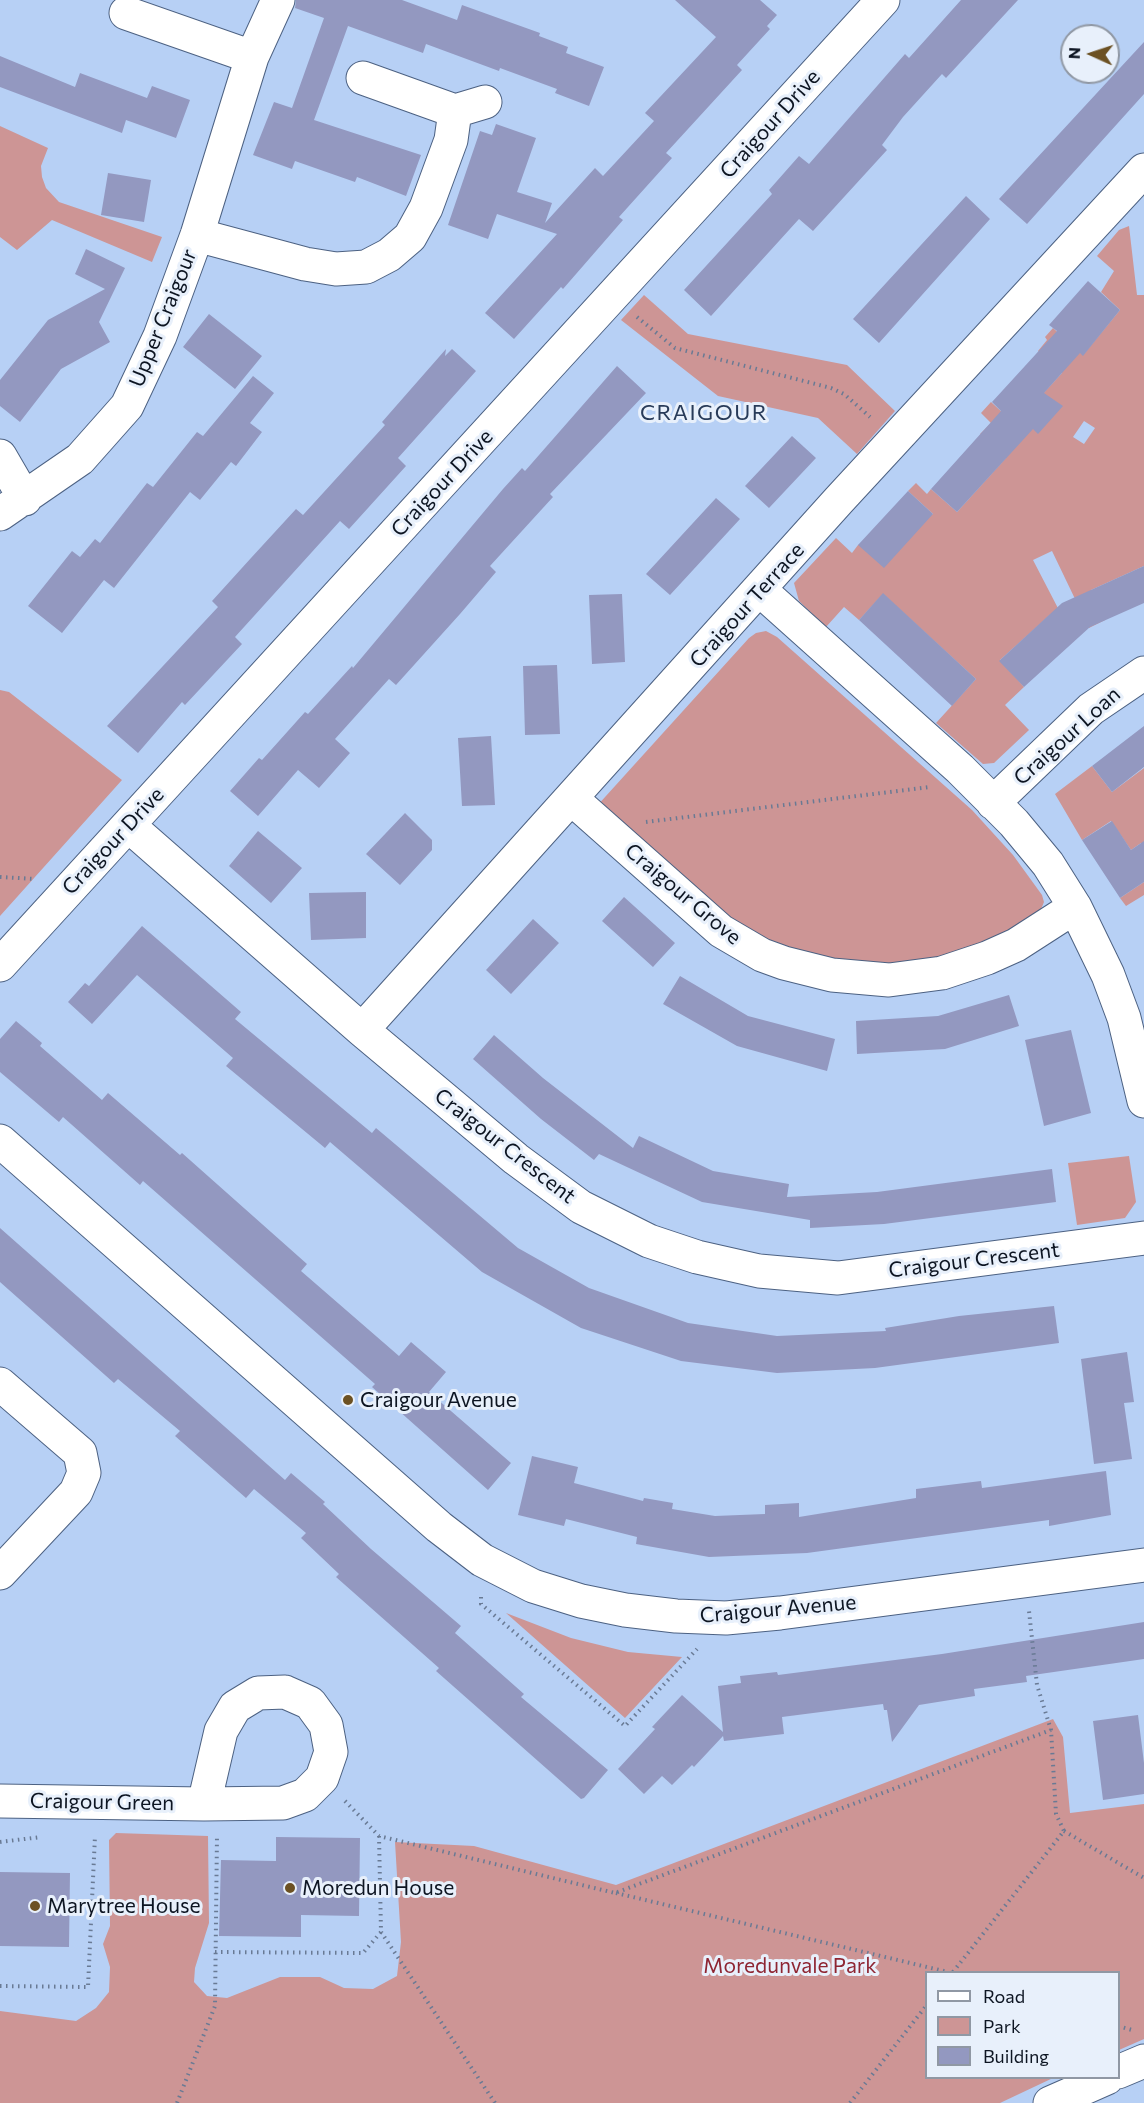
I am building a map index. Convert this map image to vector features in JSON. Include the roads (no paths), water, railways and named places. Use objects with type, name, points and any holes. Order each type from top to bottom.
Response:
[{"type":"street","name":"Upper Craigour","points":[[0,456],[12,507],[80,459],[127,406],[160,336],[197,235],[252,57],[278,0]]},
{"type":"street","name":"Craigour Drive","points":[[0,965],[614,297],[883,0]]},
{"type":"street","points":[[126,13],[252,57]]},
{"type":"street","name":"Upper Craigour","points":[[197,235],[305,264],[336,269],[366,267],[389,255],[410,237],[426,208],[451,140],[470,106],[363,78]]},
{"type":"street","name":"Craigour Terrace","points":[[362,1030],[896,440],[1141,180]]},
{"type":"street","points":[[760,590],[960,769],[1043,858],[1075,907],[1108,975],[1124,1018],[1144,1101]]},
{"type":"street","name":"Craigour Loan","points":[[993,803],[1091,709],[1144,673]]},
{"type":"street","name":"Craigour Grove","points":[[572,799],[708,921],[741,944],[784,963],[841,976],[889,980],[958,968],[1016,945],[1075,907]]},
{"type":"street","name":"Craigour Crescent","points":[[128,825],[362,1030],[558,1192],[626,1231],[697,1257],[759,1271],[838,1278],[1144,1238]]},
{"type":"street","name":"Craigour Avenue","points":[[0,1141],[439,1527],[482,1560],[533,1586],[581,1601],[676,1616],[726,1618],[780,1613],[1144,1565]]},
{"type":"street","points":[[0,1384],[80,1453],[84,1473],[76,1492],[0,1573]]},
{"type":"street","name":"Craigour Green","points":[[0,1801],[213,1804],[283,1803],[305,1794],[322,1778],[331,1752],[326,1725],[310,1704],[285,1692],[258,1693],[235,1707],[221,1731],[213,1804]]},
{"type":"street","points":[[1120,2073],[1144,2061]]},
{"type":"street","points":[[1050,2103],[1105,2079]]},
{"type":"place","name":"Craigour Avenue","points":[[348,1400]]},
{"type":"place","name":"Moredun House","points":[[290,1888]]},
{"type":"place","name":"Marytree House","points":[[35,1906]]},
{"type":"district","name":"CRAIGOUR","points":[[704,413]]},
{"type":"park label","name":"Moredunvale Park","points":[[790,1966]]}]
